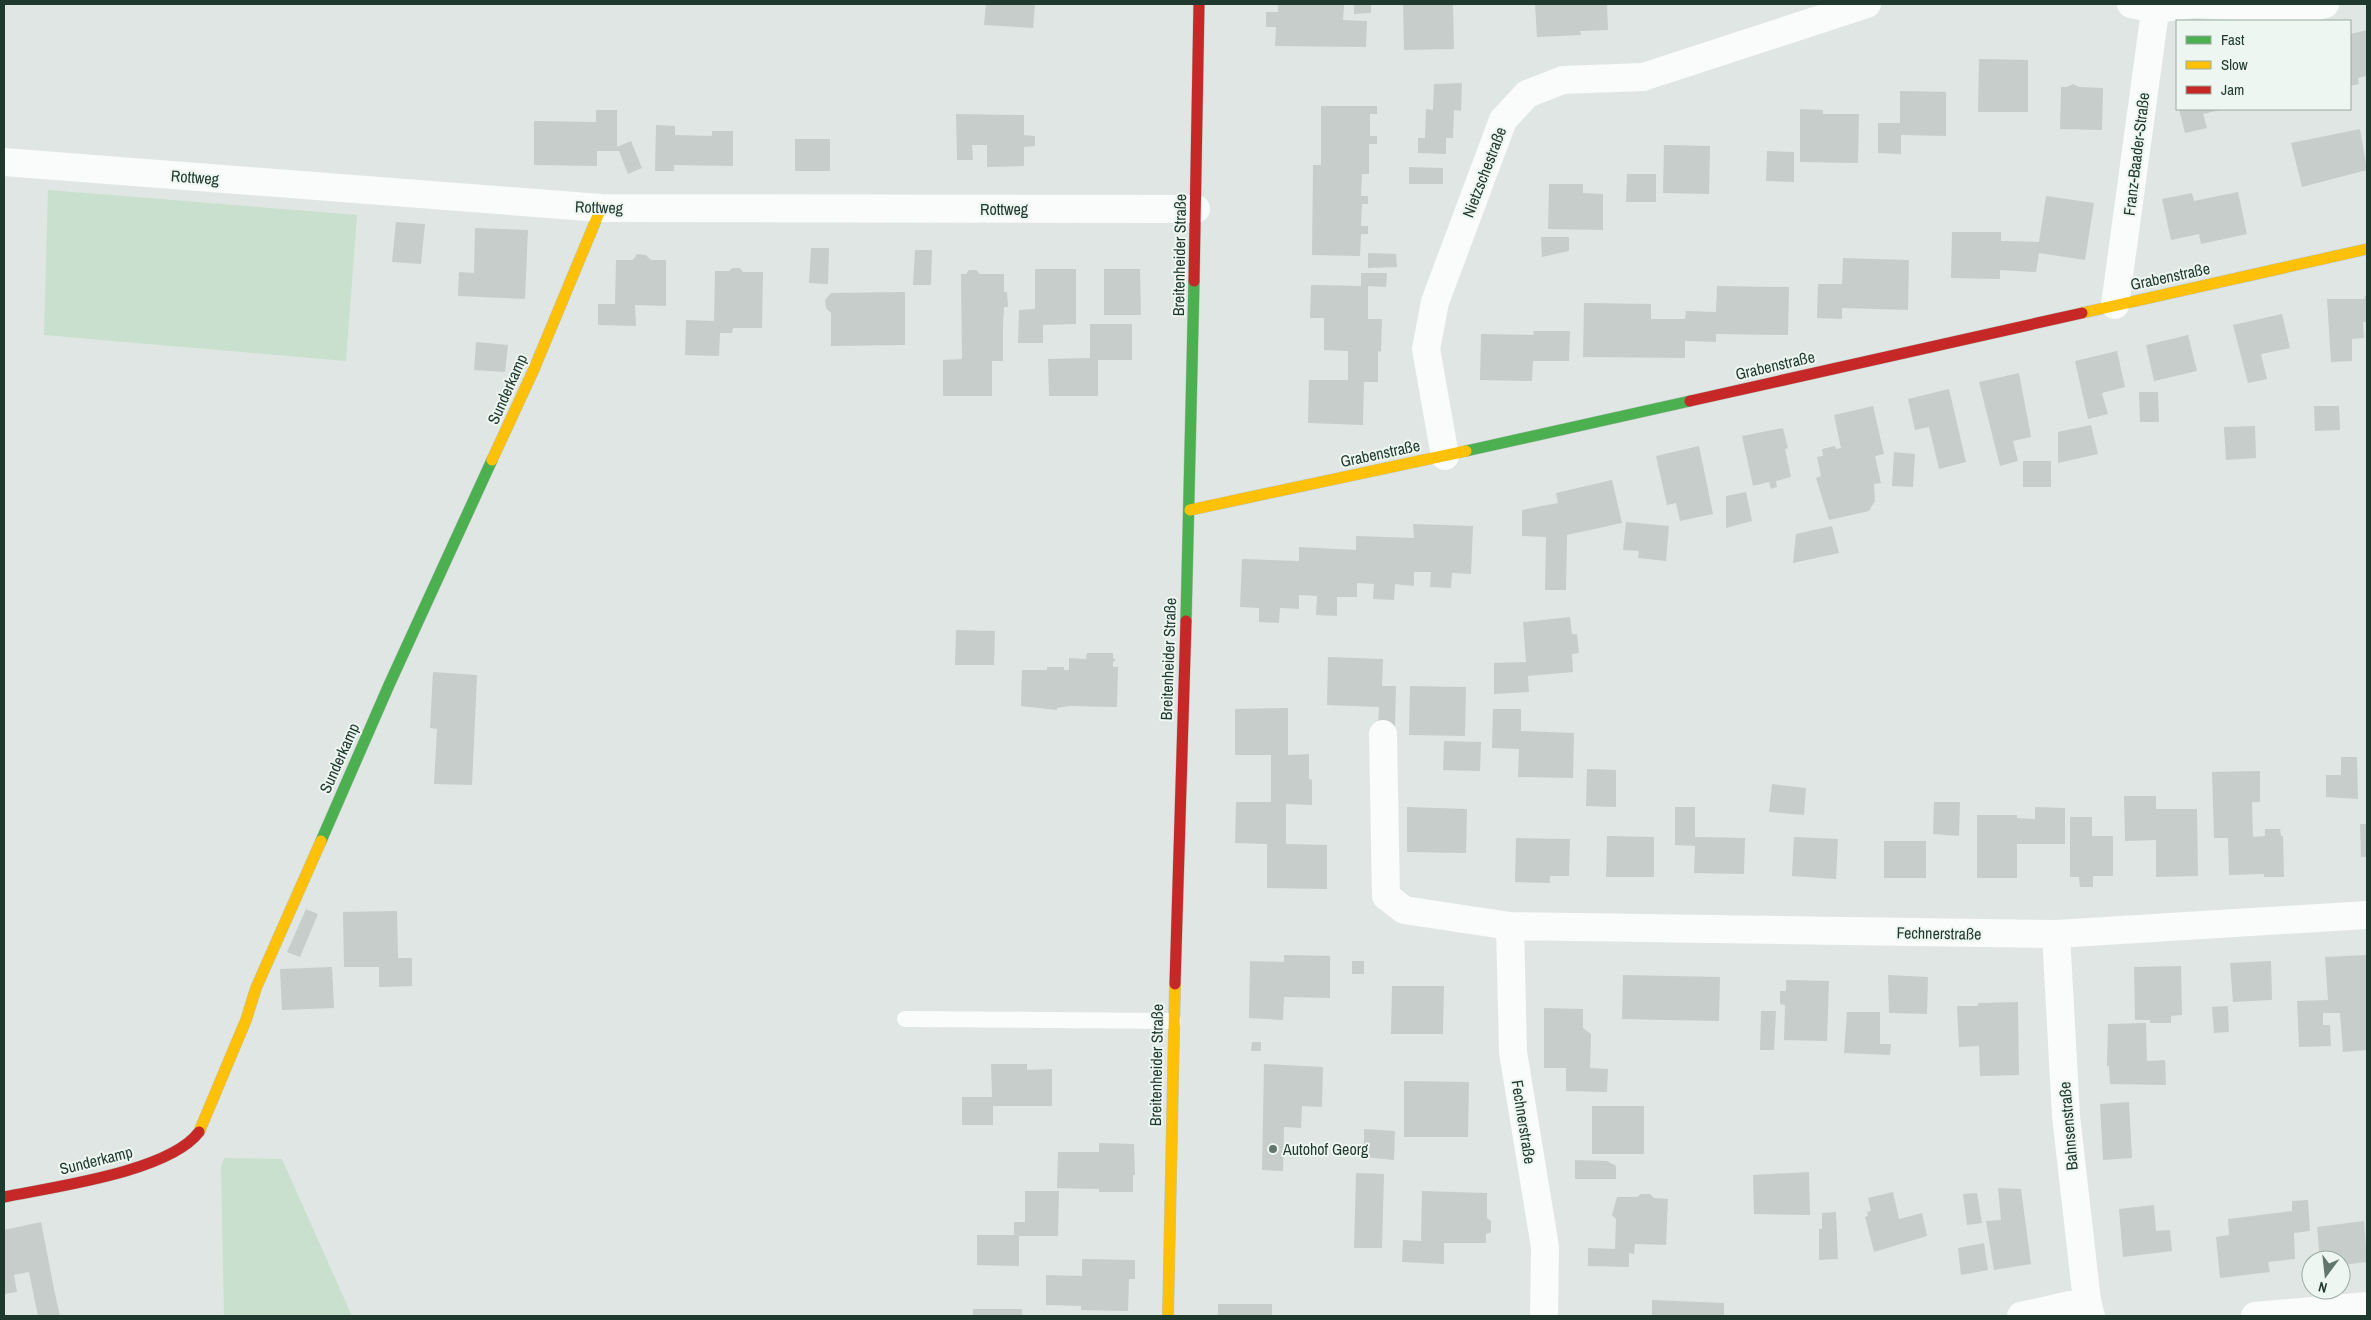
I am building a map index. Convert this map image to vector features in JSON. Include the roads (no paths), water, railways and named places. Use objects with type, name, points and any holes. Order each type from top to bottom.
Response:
[{"type":"street","name":"Breitenheider Straße","points":[[1168,1316],[1173,1021],[1190,510],[1199,4]]},
{"type":"street","name":"Nietzschestraße","points":[[1445,456],[1426,349],[1435,302],[1503,120],[1527,94],[1563,80],[1643,76],[1867,4]]},
{"type":"street","points":[[2147,6],[2195,4],[2299,10],[2325,4]]},
{"type":"street","name":"Franz-Baader-Straße","points":[[2115,305],[2147,6]]},
{"type":"street","name":"Rottweg","points":[[4,162],[601,208],[1196,209]]},
{"type":"street","name":"Sunderkamp","points":[[4,1197],[122,1173],[169,1155],[198,1134],[246,1020],[256,988],[389,685],[534,369],[601,208]]},
{"type":"street","name":"Grabenstraße","points":[[1190,510],[1445,456],[2367,249]]},
{"type":"street","name":"Fechnerstraße","points":[[1383,734],[1386,896],[1404,910],[1510,926],[2056,934],[2367,914]]},
{"type":"street","name":"Fechnerstraße","points":[[1510,926],[1513,1052],[1545,1247],[1544,1316]]},
{"type":"street","name":"Bahnsenstraße","points":[[2056,934],[2066,1116],[2089,1309]]},
{"type":"street","points":[[2255,1316],[2367,1306]]},
{"type":"street","points":[[2021,1316],[2089,1309]]},
{"type":"lane","points":[[905,1019],[1173,1021]]},
{"type":"place","name":"Autohof Georg","points":[[1273,1149]]}]
